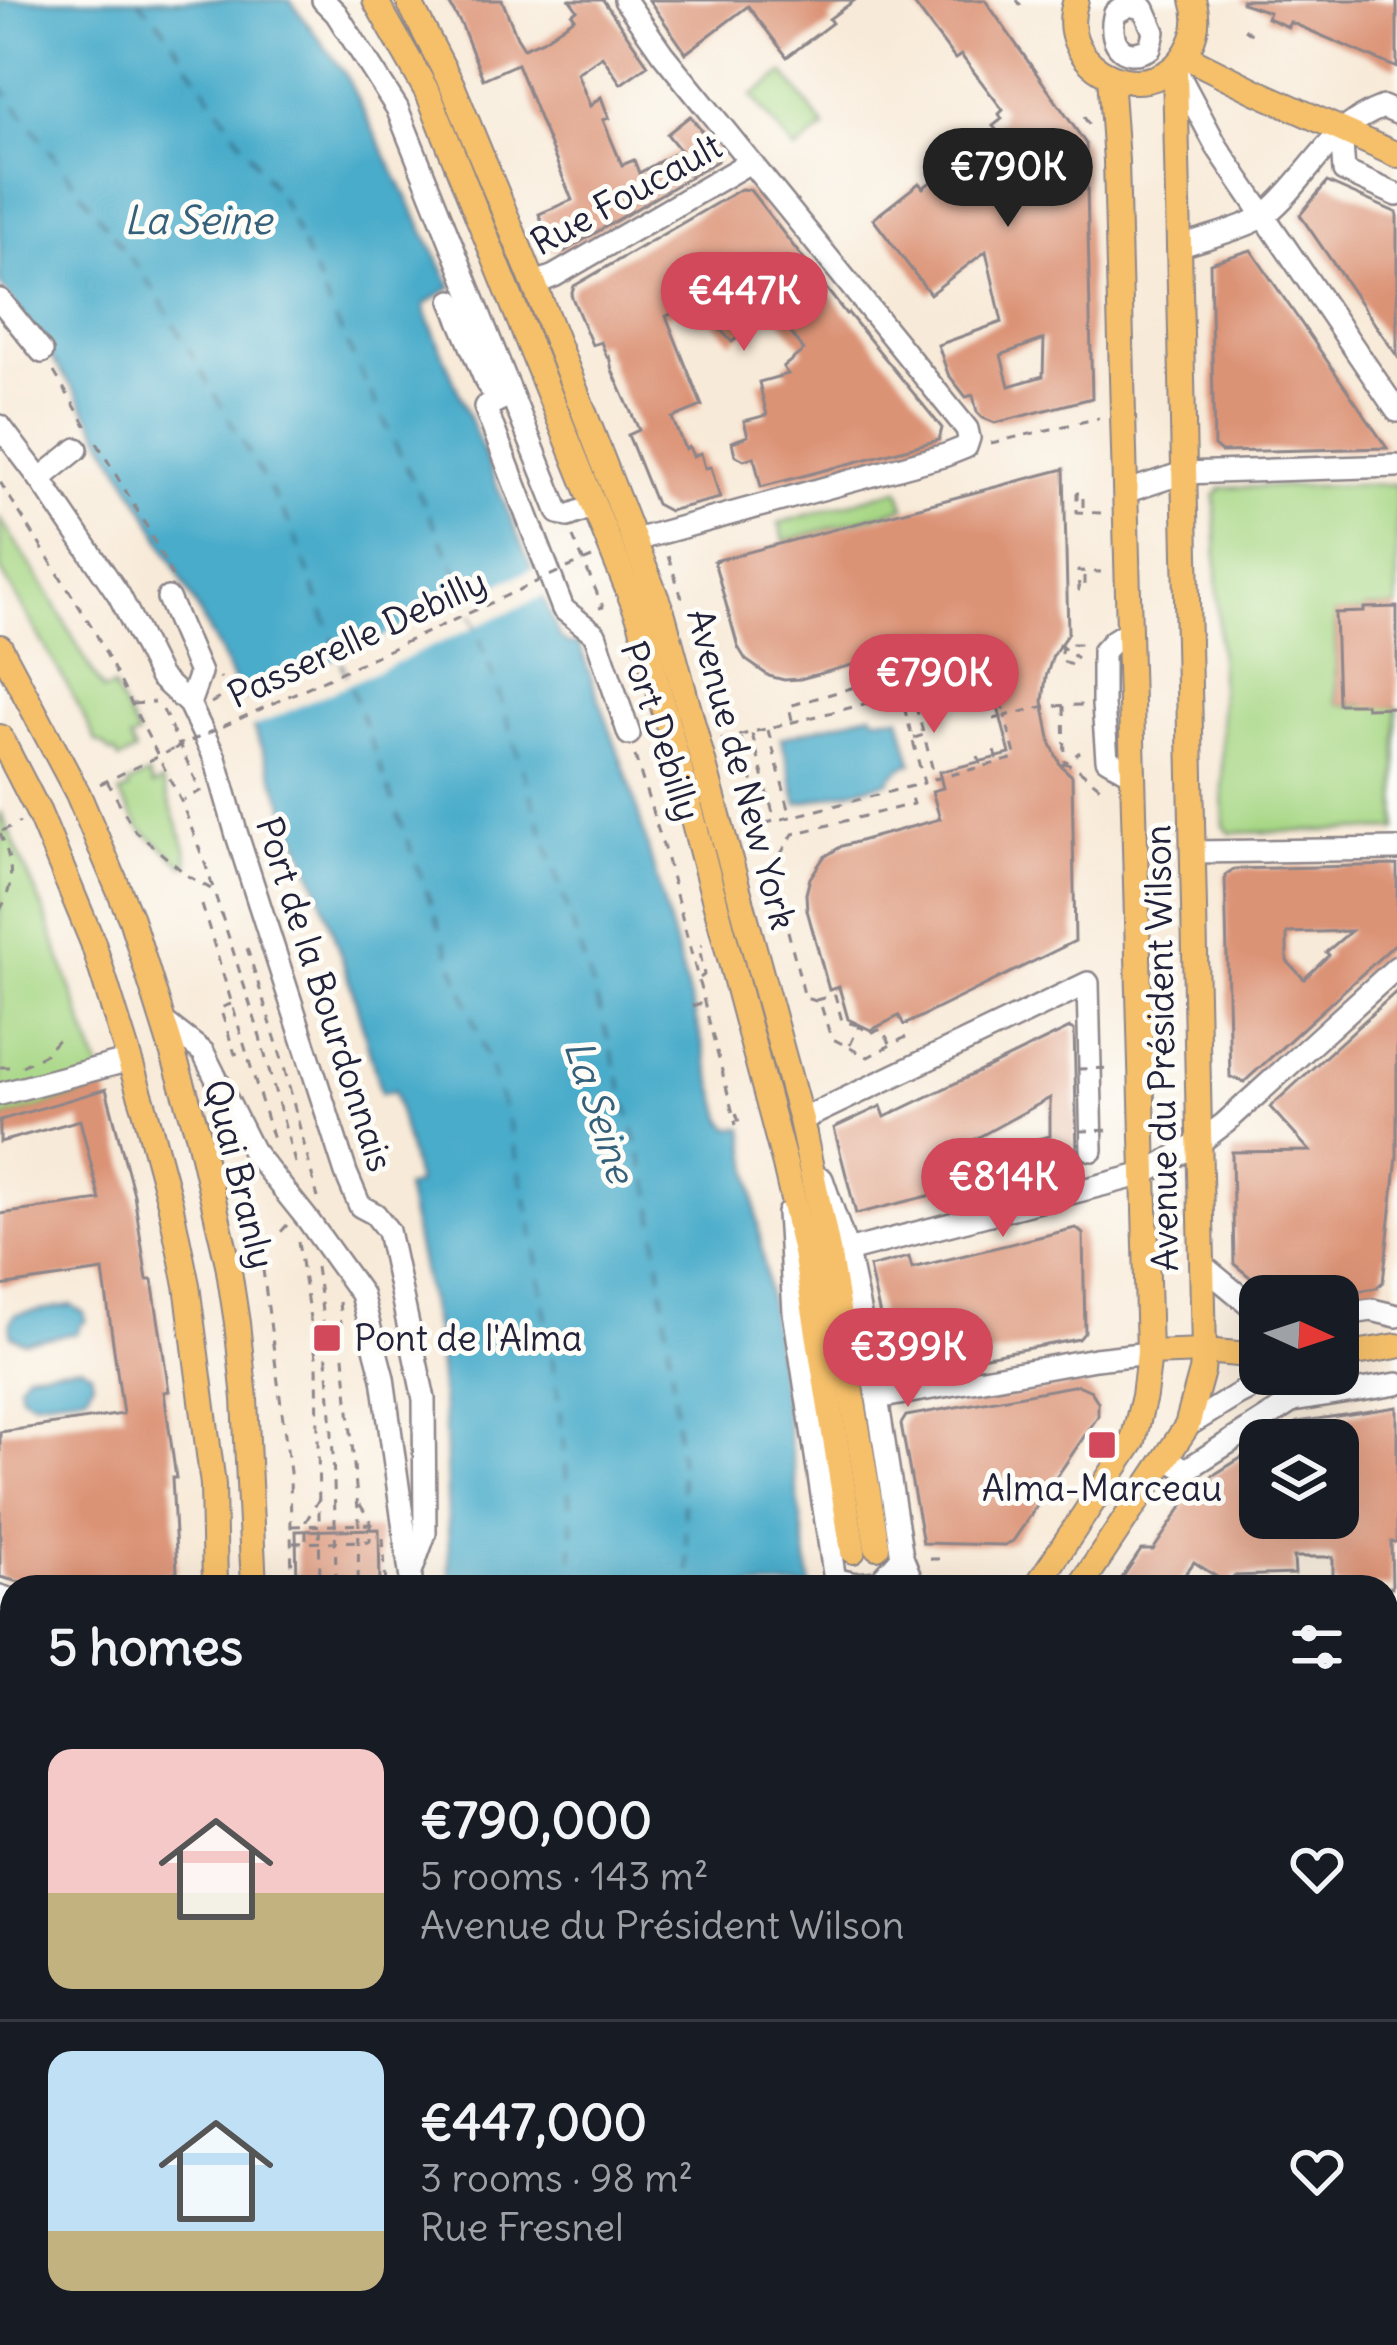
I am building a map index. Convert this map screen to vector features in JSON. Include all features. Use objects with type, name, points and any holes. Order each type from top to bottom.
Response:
[{"type":"main road","name":"Avenue de New York","points":[[375,0],[428,94],[640,620],[784,1165]]},
{"type":"main road","name":"Avenue de New York","points":[[408,0],[452,85],[663,615],[801,1120]]},
{"type":"main road","points":[[1076,0],[1073,30],[1080,50],[1110,77],[1135,82],[1156,78],[1180,62],[1397,154]]},
{"type":"main road","name":"Avenue du Président Wilson","points":[[1088,1575],[1187,1426],[1204,1351],[1178,247],[1180,62],[1195,34],[1192,0]]},
{"type":"main road","name":"Avenue du Président Wilson","points":[[1044,1575],[1133,1441],[1149,1353],[1110,77]]},
{"type":"main road","name":"Quai Branly","points":[[0,647],[87,790],[198,1134],[228,1264],[245,1399],[253,1575]]},
{"type":"main road","name":"Quai Branly","points":[[0,737],[30,818],[93,943],[170,1203],[187,1285],[213,1485],[215,1575]]},
{"type":"main road","points":[[784,1165],[865,1549],[828,1250],[801,1120]]},
{"type":"main road","points":[[1359,1352],[1395,1346]]},
{"type":"main road","points":[[1149,1353],[1239,1355]]},
{"type":"street","name":"Port Debilly","points":[[323,0],[397,107],[505,397],[559,512],[568,516],[594,506]]},
{"type":"street","points":[[625,0],[967,429],[966,447],[635,540]]},
{"type":"street","points":[[1180,62],[1216,147],[1397,411]]},
{"type":"street","points":[[1178,247],[1263,218],[1341,130],[1383,106],[1397,113]]},
{"type":"street","points":[[1341,130],[1343,171],[1397,195]]},
{"type":"street","name":"Rue Foucault","points":[[534,284],[750,162]]},
{"type":"street","points":[[0,300],[42,352]]},
{"type":"street","points":[[452,302],[487,384],[505,397]]},
{"type":"street","name":"Port Debilly","points":[[505,397],[485,406],[563,609],[595,634],[629,734]]},
{"type":"street","name":"Port de la Bourdonnais","points":[[0,426],[118,596],[160,677],[191,708],[215,758],[346,1173],[359,1206],[374,1214],[388,1231],[424,1399],[425,1533],[412,1575]]},
{"type":"street","points":[[40,479],[77,449]]},
{"type":"street","points":[[1125,492],[1183,473],[1397,466]]},
{"type":"street","points":[[173,593],[200,674],[191,708]]},
{"type":"street","points":[[1129,631],[1102,652],[1102,705],[1107,759],[1133,774]]},
{"type":"street","points":[[1192,852],[1397,849]]},
{"type":"street","points":[[848,1251],[1144,1174],[1225,1124],[1397,967]]},
{"type":"street","points":[[801,1120],[1088,983],[1086,1140]]},
{"type":"street","points":[[163,1021],[203,1052],[252,1150],[361,1294],[383,1378],[410,1575]]},
{"type":"street","points":[[0,1094],[130,1060]]},
{"type":"street","name":"Avenue de New York","points":[[801,1120],[848,1251],[878,1397],[902,1557],[909,1575]]},
{"type":"street","name":"Avenue de New York","points":[[784,1165],[794,1312],[834,1575]]},
{"type":"street","points":[[1202,1265],[1239,1296]]},
{"type":"street","points":[[1359,1312],[1372,1310],[1397,1317],[1395,1346]]},
{"type":"street","points":[[878,1397],[1149,1353]]},
{"type":"street","points":[[1168,1459],[1186,1470],[1293,1401],[1397,1384]]},
{"type":"street","points":[[1187,1426],[1239,1394]]},
{"type":"street","points":[[885,1575],[902,1557]]},
{"type":"path","points":[[1017,0],[1021,6]]},
{"type":"path","points":[[1244,29],[1257,38]]},
{"type":"path","points":[[1084,117],[1092,130]]},
{"type":"path","points":[[42,352],[148,526],[173,593]]},
{"type":"path","points":[[1000,442],[1088,418]]},
{"type":"path","points":[[0,482],[94,630],[181,801],[256,1023],[298,1173]]},
{"type":"path","points":[[1083,507],[1083,493],[1077,493],[1077,512],[1097,513]]},
{"type":"path","points":[[567,536],[574,538],[595,587]]},
{"type":"path","points":[[577,564],[593,557]]},
{"type":"path","name":"Passerelle Debilly","points":[[87,790],[560,571]]},
{"type":"path","points":[[1084,576],[1084,590],[1078,590],[1078,571],[1098,572]]},
{"type":"path","points":[[1060,645],[1089,645]]},
{"type":"path","points":[[1060,645],[1077,658]]},
{"type":"path","points":[[1060,645],[1060,660],[1071,665]]},
{"type":"path","points":[[992,668],[997,684],[1016,758],[935,779],[911,690],[992,668]]},
{"type":"path","points":[[191,708],[228,693],[218,672]]},
{"type":"path","points":[[793,722],[788,706],[879,680],[884,699]]},
{"type":"path","points":[[986,687],[997,684]]},
{"type":"path","points":[[857,686],[862,705]]},
{"type":"path","points":[[840,691],[843,703]]},
{"type":"path","points":[[719,740],[793,722],[843,703],[862,705],[901,695],[924,783],[793,834],[772,868],[805,998],[820,1002],[831,1038],[868,1057],[906,1037]]},
{"type":"path","points":[[822,696],[825,708]]},
{"type":"path","points":[[131,704],[159,701],[201,791],[181,801]]},
{"type":"path","points":[[804,701],[807,713]]},
{"type":"path","points":[[994,719],[1046,706],[1102,705]]},
{"type":"path","points":[[1063,765],[1064,706]]},
{"type":"path","points":[[767,728],[790,816]]},
{"type":"path","points":[[751,732],[775,820]]},
{"type":"path","name":"Port Debilly","points":[[629,734],[739,1126]]},
{"type":"path","points":[[741,735],[764,824]]},
{"type":"path","points":[[912,739],[924,736]]},
{"type":"path","points":[[995,751],[998,763]]},
{"type":"path","points":[[1063,765],[1080,752]]},
{"type":"path","points":[[978,756],[981,767]]},
{"type":"path","points":[[1063,765],[1079,770],[1105,790]]},
{"type":"path","points":[[107,781],[135,831],[188,876],[213,890]]},
{"type":"path","points":[[744,830],[850,802],[888,810],[913,803],[908,787]]},
{"type":"path","points":[[886,799],[888,810]]},
{"type":"path","points":[[850,802],[852,813]]},
{"type":"path","points":[[833,806],[836,817]]},
{"type":"path","points":[[815,810],[818,822]]},
{"type":"path","points":[[0,910],[9,894],[11,857],[0,832],[30,818]]},
{"type":"path","points":[[699,980],[704,975],[698,946],[709,943]]},
{"type":"path","points":[[814,1000],[835,994],[842,1021],[870,1033],[882,1029],[890,1045]]},
{"type":"path","points":[[692,1006],[705,1003]]},
{"type":"path","points":[[231,1004],[220,1008],[235,1054],[247,1050]]},
{"type":"path","points":[[256,1023],[276,1016]]},
{"type":"path","points":[[849,1047],[859,1026]]},
{"type":"path","points":[[0,1066],[18,1068],[45,1054],[63,1034]]},
{"type":"path","points":[[1078,1069],[1113,1068]]},
{"type":"path","points":[[1086,1140],[1115,1130]]},
{"type":"path","points":[[292,1575],[290,1472],[261,1255],[300,1210]]},
{"type":"path","points":[[314,1258],[333,1414],[336,1575]]},
{"type":"path","points":[[312,1554],[306,1521],[320,1497]]},
{"type":"path","points":[[291,1543],[370,1541],[370,1520],[357,1499]]},
{"type":"path","points":[[364,1524],[364,1541]]},
{"type":"path","points":[[291,1526],[380,1524],[385,1575]]},
{"type":"path","points":[[319,1533],[320,1575]]},
{"type":"path","points":[[358,1533],[358,1575]]},
{"type":"path","points":[[930,1559],[946,1559]]},
{"type":"green space","points":[[784,73],[825,128],[795,151],[752,96]]},
{"type":"green space","points":[[1397,484],[1397,607],[1335,614],[1336,701],[1397,707],[1397,829],[1230,833],[1224,826],[1215,495],[1222,488]]},
{"type":"green space","points":[[899,489],[905,507],[784,541],[779,523]]},
{"type":"green space","points":[[0,518],[103,691],[113,687],[138,736],[130,740],[135,752],[119,760],[115,752],[97,743],[0,569]]},
{"type":"green space","points":[[148,775],[153,786],[162,782],[188,865],[141,829],[119,794]]},
{"type":"green space","points":[[0,811],[44,911],[106,1089],[0,1120]]},
{"type":"water","name":"La Seine","points":[[0,0],[290,0],[344,72],[452,287],[425,304],[426,313],[560,638],[579,644],[631,787],[724,1121],[730,1128],[744,1128],[809,1575],[450,1575],[436,1335],[405,1188],[417,1184],[394,1091],[381,1093],[318,888],[221,654],[76,393],[0,284]]},
{"type":"water","points":[[872,713],[900,717],[912,763],[890,781],[798,804],[781,738]]},
{"type":"water","points":[[71,1305],[84,1313],[85,1322],[77,1333],[24,1342],[11,1335],[15,1314]]},
{"type":"water","points":[[81,1366],[91,1372],[93,1382],[86,1394],[32,1401],[21,1394],[19,1384],[27,1372]]},
{"type":"pier","points":[[537,567],[548,594],[247,730],[237,703]]},
{"type":"building","points":[[447,0],[502,0],[524,48],[575,18],[572,14],[577,10],[570,0],[603,0],[648,65],[621,84],[602,56],[577,73],[590,106],[601,97],[609,118],[603,120],[622,165],[634,160],[639,173],[680,150],[667,134],[690,116],[718,152],[717,161],[563,252],[551,248],[539,214],[572,200],[517,64],[483,79]]},
{"type":"building","points":[[649,0],[855,0],[787,57],[748,6],[686,53]]},
{"type":"building","points":[[911,0],[985,0],[1086,144],[1092,398],[995,423],[977,412],[973,395],[966,397],[948,374],[938,345],[1002,322],[986,251],[930,294],[873,219],[919,183],[923,188],[997,131],[993,126],[1002,119],[1003,110],[961,55],[955,59]],"holes":[[[1044,339],[1043,376],[1009,386],[1001,355]]]},
{"type":"building","points":[[1242,0],[1397,0],[1397,68],[1290,22],[1288,27],[1267,18],[1269,12]]},
{"type":"building","points":[[1327,182],[1397,213],[1397,356],[1300,215]]},
{"type":"building","points":[[741,189],[750,190],[942,428],[939,440],[761,487],[754,457],[744,460],[735,455],[732,442],[748,436],[744,421],[767,415],[759,382],[788,374],[783,367],[804,350],[773,310],[732,342],[696,304],[666,316],[702,406],[672,418],[685,449],[689,447],[693,456],[701,453],[705,468],[711,467],[720,498],[669,511],[656,504],[628,435],[639,430],[609,356],[601,342],[592,345],[571,295],[574,286]]},
{"type":"building","points":[[1251,250],[1387,448],[1221,452],[1214,446],[1210,263]]},
{"type":"building","points":[[1064,469],[1068,633],[1053,655],[1043,701],[1051,744],[1061,766],[1072,776],[1075,941],[904,1025],[899,1016],[871,1030],[848,1019],[839,987],[829,990],[807,910],[810,878],[824,857],[842,846],[940,819],[932,791],[943,788],[939,772],[1010,754],[990,676],[919,695],[914,679],[903,682],[896,653],[800,679],[769,676],[746,660],[738,647],[714,561]]},
{"type":"building","points":[[1397,607],[1397,707],[1338,704],[1335,613]]},
{"type":"building","points":[[1397,865],[1397,942],[1244,1082],[1230,1077],[1225,875],[1234,869]],"holes":[[[1351,931],[1326,952],[1329,955],[1304,979],[1287,961],[1287,933]]]},
{"type":"building","points":[[1397,991],[1397,1157],[1383,1282],[1376,1288],[1359,1291],[1359,1275],[1247,1275],[1234,1264],[1232,1152],[1310,1151],[1270,1107]]},
{"type":"building","points":[[1074,1030],[1080,1158],[856,1214],[834,1128],[881,1106],[885,1117]],"holes":[[[1050,1098],[1050,1136],[936,1163],[935,1161]]]},
{"type":"building","points":[[106,1089],[134,1195],[147,1280],[152,1280],[169,1391],[164,1392],[176,1478],[172,1478],[177,1572],[0,1575],[0,1432],[123,1414],[103,1271],[0,1286],[0,1214],[100,1200],[80,1120],[0,1142],[0,1120]]},
{"type":"building","points":[[1076,1228],[1083,1234],[1085,1332],[1079,1339],[900,1372],[892,1369],[869,1267],[909,1257],[912,1268]]},
{"type":"building","points":[[1078,1385],[1091,1391],[1098,1402],[1098,1416],[1013,1541],[1004,1545],[923,1543],[901,1424],[906,1416]]},
{"type":"building","points":[[1397,1407],[1397,1542],[1391,1542],[1392,1575],[1333,1575],[1333,1557],[1294,1557],[1295,1574],[1214,1575],[1194,1562],[1185,1575],[1124,1575],[1141,1550],[1153,1550],[1196,1486],[1239,1459],[1239,1539],[1359,1539],[1359,1419],[1318,1419]]},
{"type":"building","points":[[379,1529],[380,1575],[297,1575],[296,1531]]},
{"type":"ferry route","points":[[138,0],[162,26],[283,202],[457,572],[604,1024],[651,1191],[689,1575]]},
{"type":"ferry route","points":[[0,84],[155,291],[291,526],[509,1124],[532,1226],[558,1396],[573,1575]]},
{"type":"place","name":"Pont de l'Alma","points":[[327,1338]]},
{"type":"place","name":"Alma-Marceau","points":[[1102,1445]]}]
